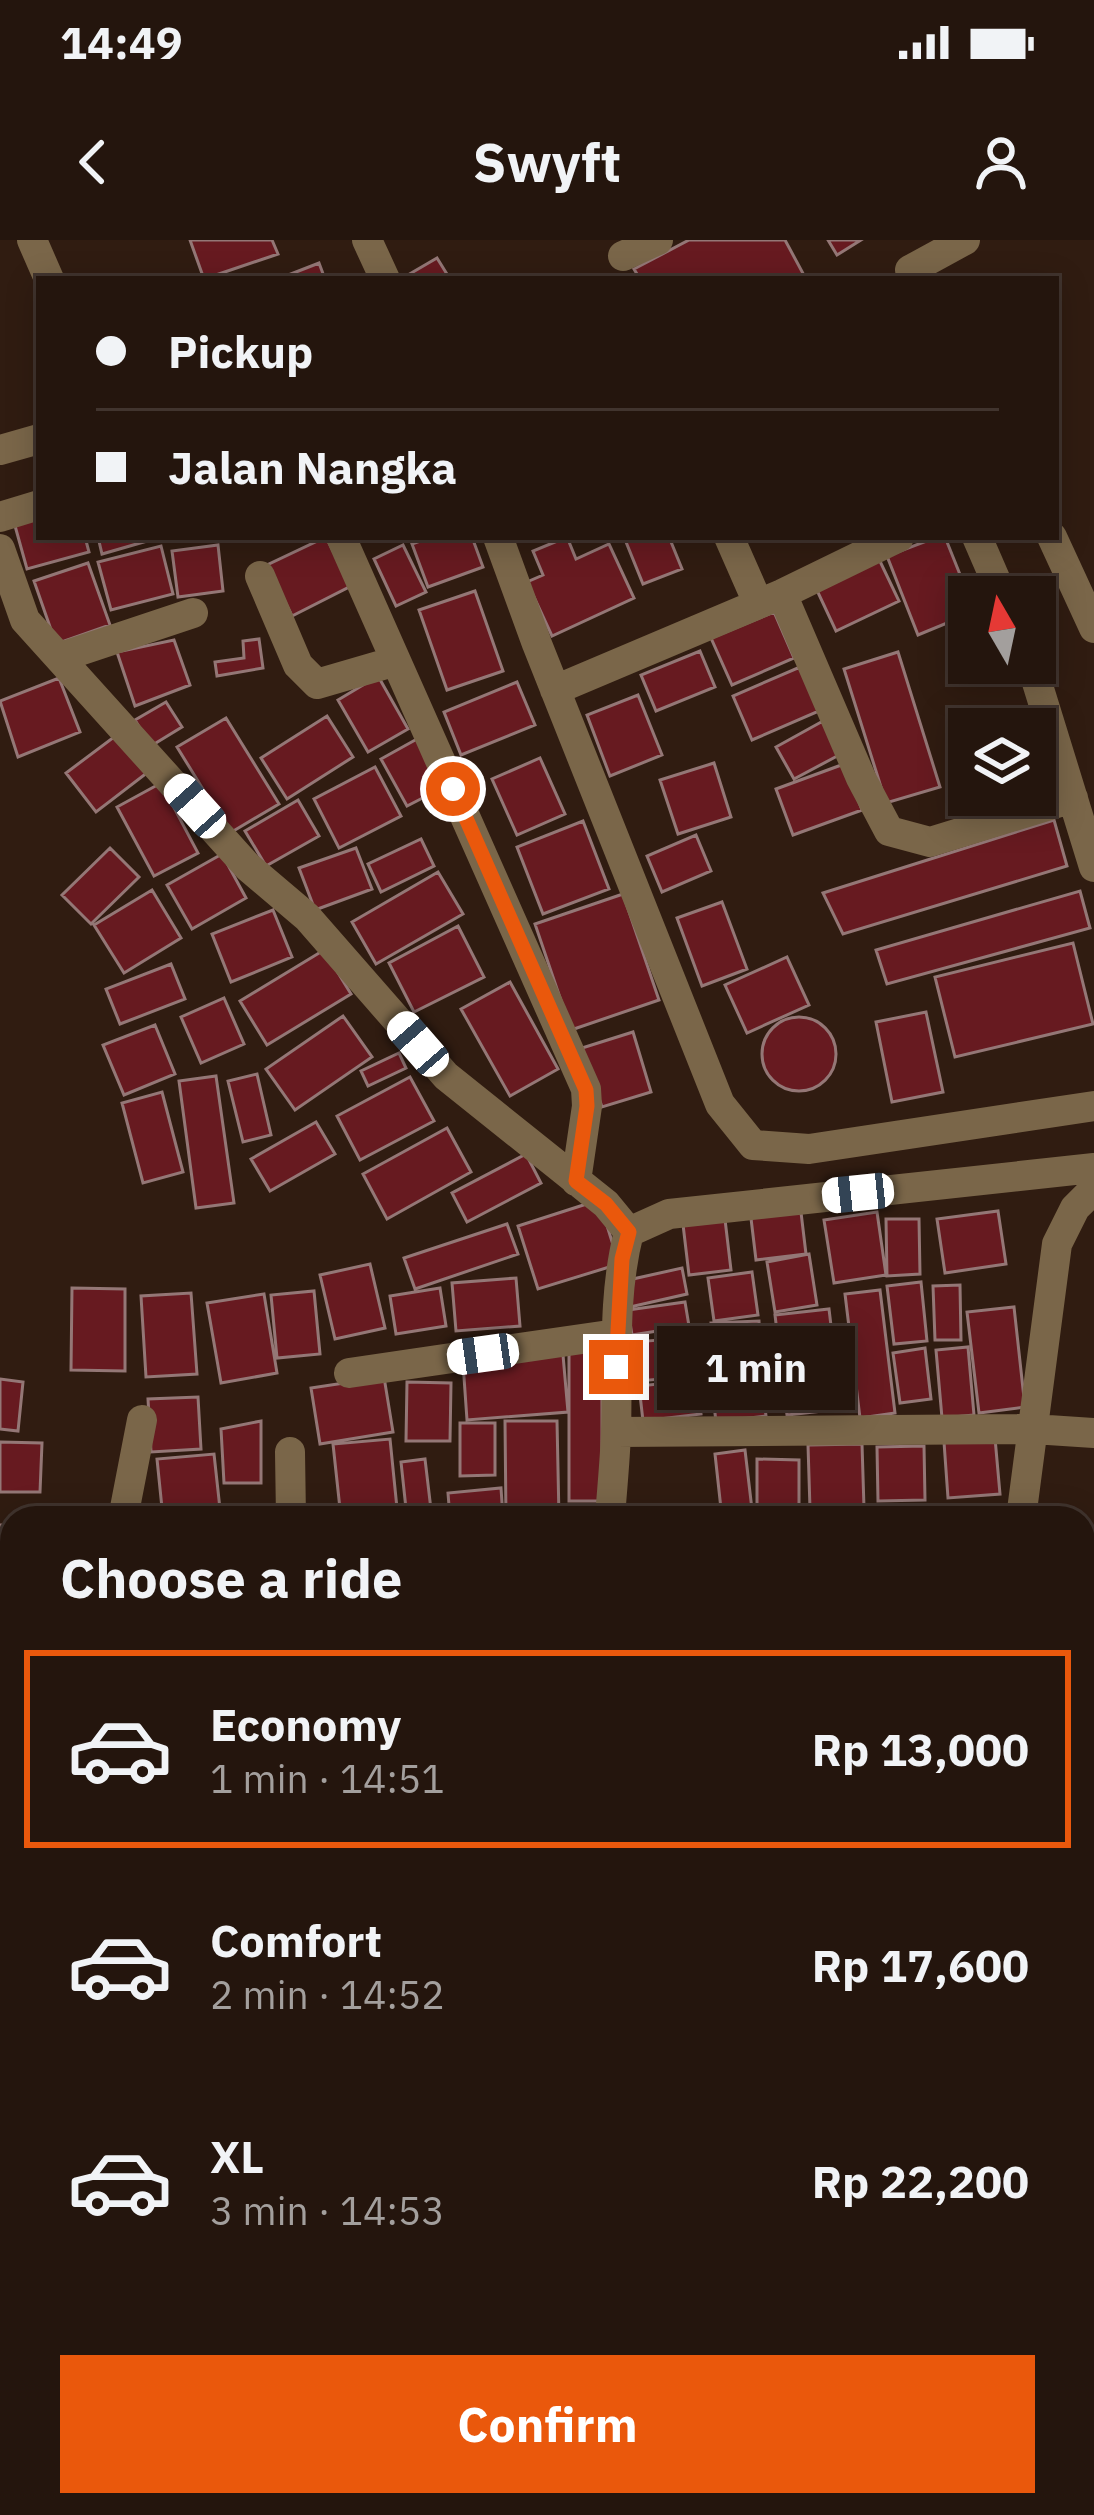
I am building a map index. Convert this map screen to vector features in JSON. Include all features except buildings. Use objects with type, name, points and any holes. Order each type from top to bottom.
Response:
[{"type":"street","points":[[32,240],[48,276]]},
{"type":"street","points":[[368,240],[384,276]]},
{"type":"street","points":[[623,256],[658,240]]},
{"type":"street","points":[[896,240],[913,274],[965,240]]},
{"type":"street","points":[[0,450],[36,440]]},
{"type":"street","points":[[0,518],[36,506]]},
{"type":"street","points":[[342,540],[586,1090],[576,1181]]},
{"type":"street","points":[[499,540],[720,1104],[753,1145],[809,1149],[1094,1106]]},
{"type":"street","points":[[731,540],[770,598],[889,831],[930,842],[1073,798]]},
{"type":"street","points":[[556,690],[893,540]]},
{"type":"street","points":[[977,540],[994,576]]},
{"type":"street","points":[[1054,540],[1085,580],[1094,628]]},
{"type":"street","points":[[0,549],[12,623],[61,658],[248,867],[307,917],[446,1076],[606,1204],[629,1232]]},
{"type":"street","points":[[260,576],[298,665],[317,684],[396,661]]},
{"type":"street","points":[[61,658],[194,614]]},
{"type":"street","points":[[1038,684],[1094,867]]},
{"type":"street","points":[[629,1232],[669,1214],[1094,1168]]},
{"type":"street","points":[[1023,1506],[1057,1244],[1076,1208],[1094,1189]]},
{"type":"street","points":[[611,1506],[616,1334],[629,1232]]},
{"type":"street","points":[[350,1373],[616,1334]]},
{"type":"street","points":[[125,1506],[142,1420]]},
{"type":"street","points":[[616,1432],[1033,1429],[1094,1433]]},
{"type":"street","points":[[290,1452],[291,1506]]},
{"type":"route","points":[[453,789],[586,1090],[576,1181],[606,1204],[629,1232],[622,1259],[616,1367]]}]
